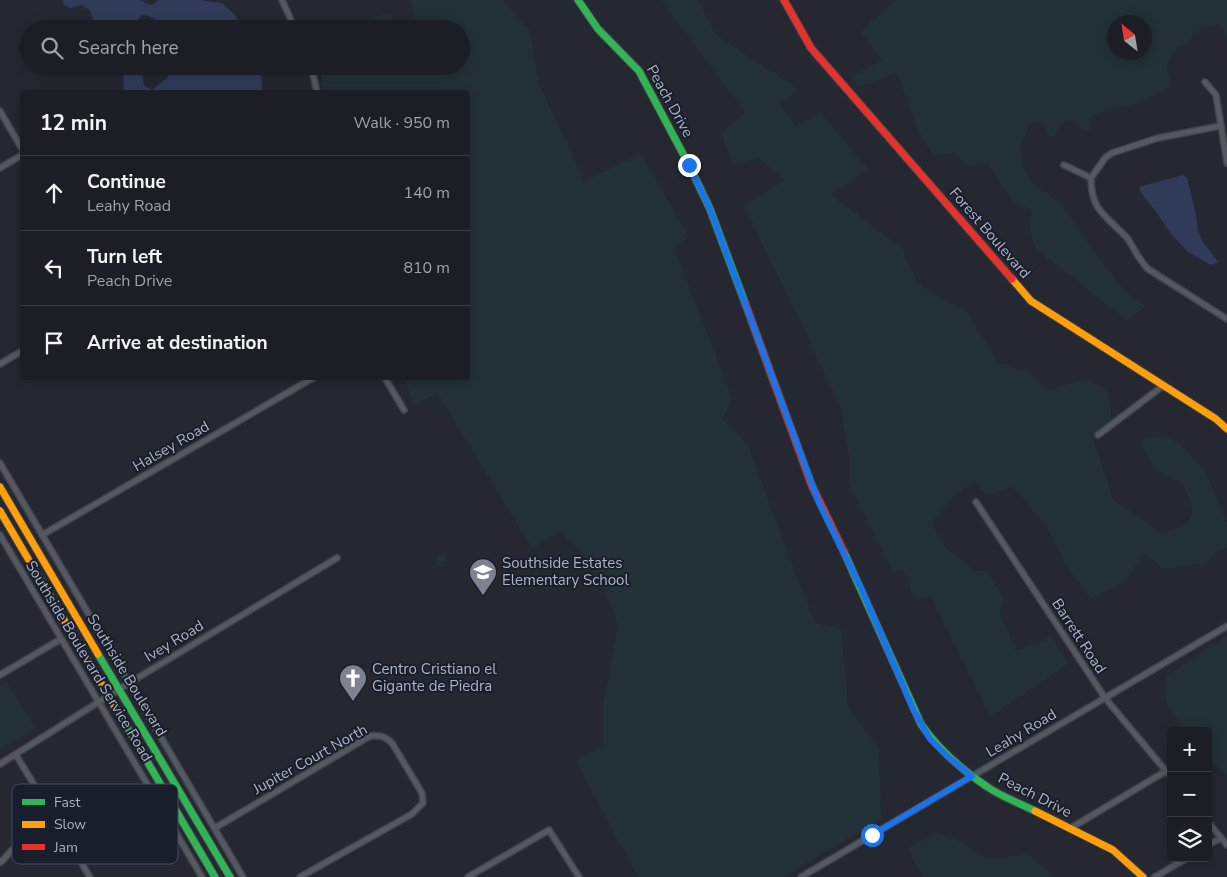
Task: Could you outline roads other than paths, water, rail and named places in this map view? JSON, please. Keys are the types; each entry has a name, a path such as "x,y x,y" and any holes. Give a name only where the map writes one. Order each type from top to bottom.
{"main road":[{"name":"Peach Drive","path":"578,0 585,14 595,26 639,71 710,209 819,503 861,588 918,718 930,739 947,756 987,787 1113,850 1143,877"},
{"name":"Forest Boulevard","path":"784,0 811,48 1031,302 1164,384 1216,419 1227,429"},
{"name":"Southside Boulevard","path":"0,487 175,784"},
{"name":"Southside Boulevard","path":"0,511 161,784"},
{"name":"Southside Boulevard","path":"178,789 230,877"},
{"name":"Southside Boulevard","path":"178,814 215,877"}],"street":[{"path":"282,0 290,20"},
{"path":"313,75 317,90"},
{"path":"1205,82 1216,95 1227,163"},
{"path":"0,111 20,146"},
{"path":"1220,126 1158,138 1112,153 1105,158 1091,178 1091,192 1095,205 1100,212 1127,238 1144,265 1227,320"},
{"path":"0,168 20,156"},
{"path":"1064,165 1091,178"},
{"path":"0,364 20,352"},
{"name":"Halsey Road","path":"42,535 310,380"},
{"path":"386,380 404,410"},
{"path":"1098,435 1164,384"},
{"name":"Southside Boulevard Service Road","path":"0,463 244,877"},
{"name":"Barrett Road","path":"976,502 1104,698 1166,771"},
{"name":"Southside Boulevard Service Road","path":"0,535 147,784"},
{"name":"Ivey Road","path":"0,764 119,689 337,558"},
{"name":"Leahy Road","path":"801,877 1227,626"},
{"path":"0,675 61,639"},
{"name":"Jupiter Court North","path":"215,828 370,736 379,735 386,737 408,768 422,793 423,803 412,814 300,877"},
{"path":"16,755 33,784"},
{"path":"1071,828 1166,771"},
{"path":"1212,827 1227,845"},
{"path":"468,877 549,830 579,877"},
{"name":"Southside Boulevard Service Road","path":"178,836 202,877"},
{"path":"1212,843 1221,838"},
{"path":"1,862 12,850"},
{"path":"1155,877 1180,862"},
{"path":"82,864 90,877"}],"water":[{"path":"62,0 139,0 151,5 159,0 199,0 222,3 238,20 156,20 142,15 137,20 93,20 90,10 82,5 70,8 64,5"},
{"path":"123,75 142,75 144,85 152,90 124,90"},
{"path":"169,75 261,75 262,90 152,90"},
{"path":"1183,175 1187,178 1198,231 1203,242 1218,262 1211,265 1188,252 1171,234 1141,193 1139,187"}],"place":[{"name":"Southside Estates Elementary School","path":"483,596"},
{"name":"Centro Cristiano el Gigante de Piedra","path":"353,702"}]}
